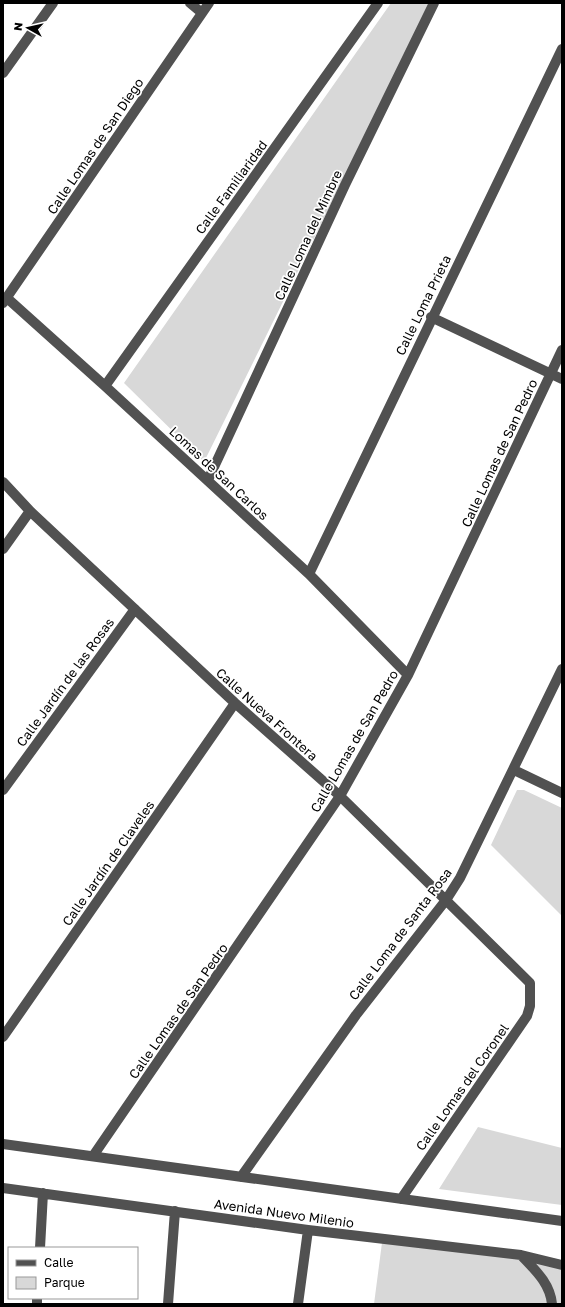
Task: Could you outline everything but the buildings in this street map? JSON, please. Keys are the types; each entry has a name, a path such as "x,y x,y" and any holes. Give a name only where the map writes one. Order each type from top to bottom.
{"street":[{"path":"3,73 53,3"},
{"path":"190,3 202,12"},
{"name":"Calle Lomas de San Diego","path":"5,301 209,3"},
{"name":"Calle Familiaridad","path":"105,386 378,3"},
{"name":"Calle Loma del Mimbre","path":"208,480 345,185 434,3"},
{"name":"Calle Loma Prieta","path":"309,574 431,318 562,49"},
{"name":"Lomas de San Carlos","path":"5,301 105,386 208,480 309,574 408,675"},
{"path":"431,318 562,379"},
{"name":"Calle Lomas de San Pedro","path":"93,1156 340,796 408,675 562,350"},
{"name":"Calle Nueva Frontera","path":"3,482 30,511 235,703 340,796 530,983"},
{"path":"3,549 30,511"},
{"name":"Calle Jardín de las Rosas","path":"3,790 135,609"},
{"name":"Calle Loma de Santa Rosa","path":"241,1177 356,1015 446,900 460,878 562,669"},
{"name":"Calle Jardín de Claveles","path":"3,1037 235,703"},
{"path":"514,770 562,793"},
{"name":"Calle Lomas del Coronel","path":"401,1199 527,1016 530,1006 530,983"},
{"path":"3,1144 562,1221"},
{"name":"Avenida Nuevo Milenio","path":"3,1188 308,1230 521,1255 562,1265"},
{"path":"40,1247 43,1193"},
{"path":"168,1304 175,1211"},
{"path":"298,1304 308,1230"},
{"path":"521,1255 539,1273 552,1304"}],"green space":[{"path":"391,3 430,3 204,462 124,383"},
{"path":"517,790 524,790 562,808 562,916 491,845"},
{"path":"478,1127 562,1148 562,1205 439,1189"},
{"path":"383,1235 521,1254 562,1269 562,1304 374,1304"}]}
